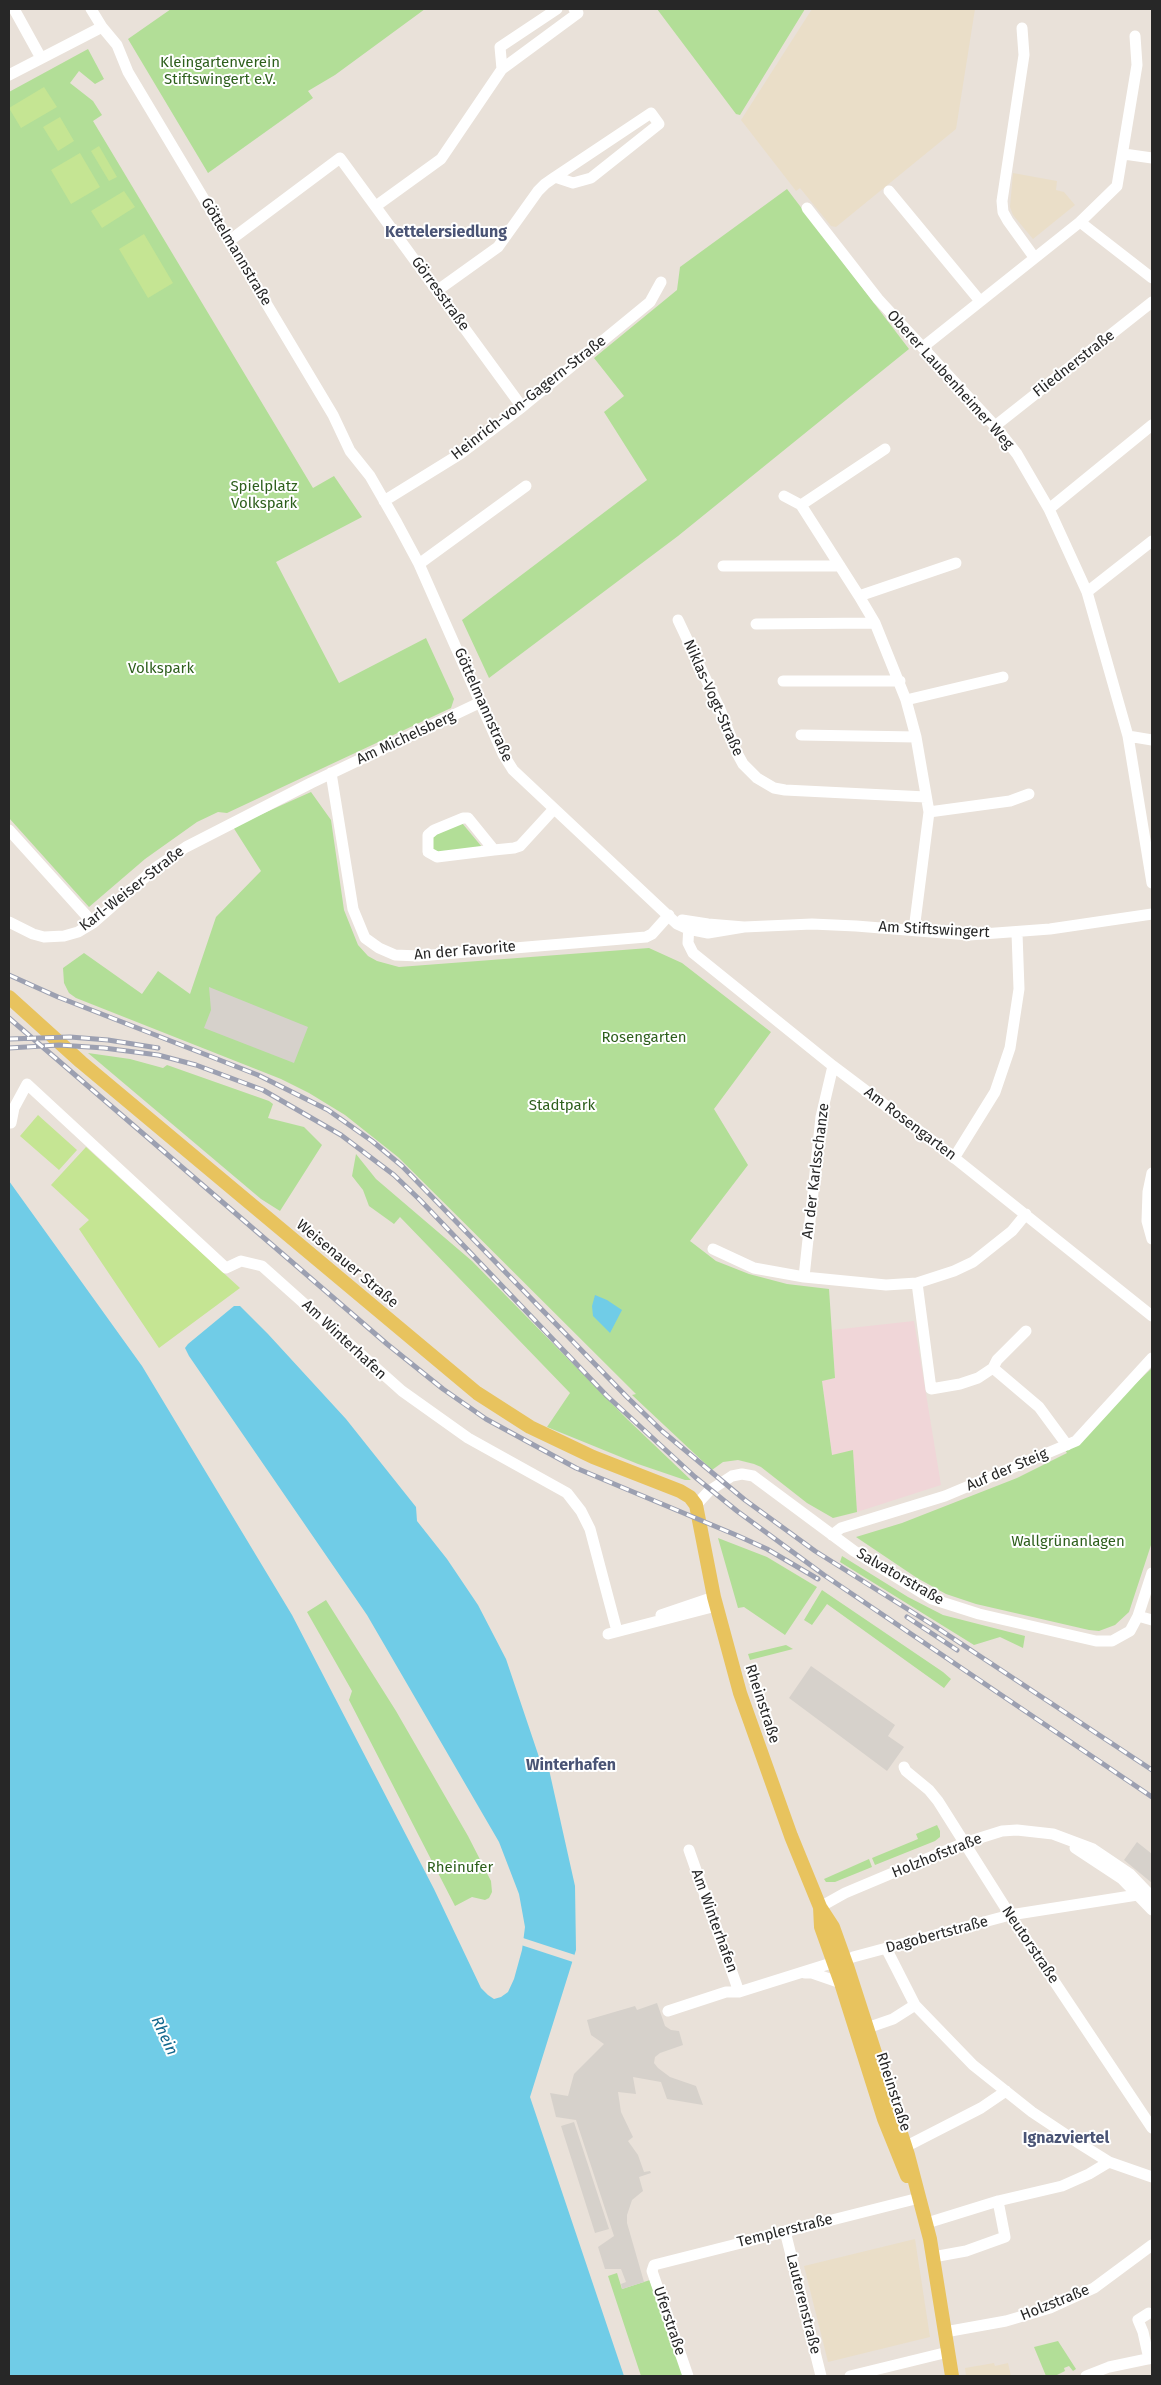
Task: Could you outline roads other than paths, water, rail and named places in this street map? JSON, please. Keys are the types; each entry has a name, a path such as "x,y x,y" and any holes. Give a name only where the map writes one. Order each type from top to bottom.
{"main road":[{"name":"Weisenauer Straße","path":"9,997 81,1062 477,1393 518,1420 563,1444 680,1491 690,1497 696,1505"},
{"name":"Rheinstraße","path":"696,1505 715,1602 755,1739 790,1836 820,1907 833,1927 905,2147 927,2223 952,2376"},
{"name":"Rheinstraße","path":"844,1960 841,1983 901,2164 919,2198"}],"street":[{"path":"14,9 41,58"},
{"name":"Göttelmannstraße","path":"91,9 102,27 110,49 128,72 342,432 350,451 370,476 419,564 508,762 516,774 553,810 677,924 689,926"},
{"path":"502,69 500,48 557,9"},
{"path":"376,206 441,159 502,69 578,13 574,9"},
{"path":"9,75 102,27"},
{"path":"1022,28 1024,55 1002,201 1003,212 1008,221 1034,257"},
{"path":"923,347 1080,222 1118,186 1137,65 1135,36"},
{"path":"438,290 498,247 538,191 555,177 651,113 659,124 591,178 573,183 555,177"},
{"path":"1124,154 1152,158"},
{"name":"Görresstraße","path":"229,241 340,158 522,407"},
{"path":"889,191 980,301"},
{"name":"Oberer Laubenheimer Weg","path":"807,208 878,299 995,426 1017,454 1049,509 1087,592 1128,736 1152,883"},
{"path":"1080,222 1152,278"},
{"name":"Heinrich-von-Gagern-Straße","path":"384,501 460,454 522,407 650,302 661,282"},
{"name":"Fliednerstraße","path":"995,426 1152,302"},
{"path":"1049,509 1152,426"},
{"path":"801,505 885,449"},
{"path":"419,564 526,486"},
{"path":"784,496 801,505 859,596 875,623 900,681 906,700 916,737 929,812 914,930"},
{"path":"1087,592 1152,541"},
{"path":"859,596 956,564"},
{"path":"723,566 840,566"},
{"name":"Niklas-Vogt-Straße","path":"678,620 720,709 737,754 743,764 757,778 774,788 785,790 926,797"},
{"path":"756,624 875,623"},
{"path":"906,700 1003,677"},
{"path":"783,681 900,681"},
{"name":"Am Michelsberg","path":"331,773 480,702"},
{"path":"802,735 916,737"},
{"path":"1128,736 1152,740"},
{"name":"An der Favorite","path":"331,773 353,909 365,938 379,948 395,955 419,956 646,937 652,934 669,915"},
{"name":"Karl-Weiser-Straße","path":"9,922 34,934 53,937 70,935 93,923 158,866 186,847 331,773"},
{"path":"929,812 1010,802 1029,794"},
{"path":"494,850 468,818 463,818 434,830 428,835 428,852 437,857 517,848 553,810"},
{"path":"9,830 93,923"},
{"name":"Am Stiftswingert","path":"689,926 708,932 744,927 821,925 969,935 1017,933 1152,914"},
{"name":"Am Rosengarten","path":"689,926 688,944 694,953 833,1066 1026,1214 1152,1316"},
{"path":"954,1158 995,1092 1010,1048 1019,989 1017,933"},
{"name":"An der Karlsschanze","path":"804,1277 821,1117 833,1066"},
{"name":"Am Winterhafen","path":"11,1123 14,1108 27,1084 226,1268 240,1261 262,1266 402,1392 468,1438 567,1493 581,1511 590,1529 613,1633 715,1602"},
{"path":"1152,1173 1147,1201 1147,1221 1152,1239"},
{"path":"713,1249 754,1268 804,1277 886,1284 917,1283 954,1271 973,1262 1012,1231 1026,1214"},
{"path":"917,1283 931,1389 960,1384 978,1378 993,1368 997,1360 1026,1331"},
{"name":"Auf der Steig","path":"832,1535 841,1528 945,1496 1076,1441 1090,1428 1152,1358"},
{"path":"993,1368 1039,1407 1068,1445"},
{"name":"Salvatorstraße","path":"696,1505 725,1480 736,1474 748,1474 760,1479 832,1535 932,1599 979,1614 1104,1642 1116,1640 1125,1635 1138,1616 1152,1573"},
{"path":"1138,1616 1152,1620"},
{"name":"Neutorstraße","path":"904,1767 906,1771 930,1790 1010,1915 1152,2128"},
{"name":"Holzhofstraße","path":"820,1907 845,1893 964,1843 1012,1830 1040,1831 1060,1836 1147,1895 1152,1910"},
{"name":"Am Winterhafen","path":"689,1850 739,1992"},
{"name":"Dagobertstraße","path":"668,2011 726,1992 739,1992 798,1973 1010,1915 1147,1895"},
{"path":"886,1948 915,2005 972,2065 1032,2112 1109,2162 1152,2177"},
{"name":"Dagobertstraße","path":"798,1973 812,1973 841,1983"},
{"path":"867,2028 892,2019 915,2005"},
{"path":"905,2147 980,2108 1006,2091"},
{"path":"927,2223 998,2201 1062,2186 1089,2174 1109,2162"},
{"name":"Templerstraße","path":"652,2266 656,2263 919,2198"},
{"path":"933,2257 966,2251 1005,2237 998,2201"},
{"name":"Lauterenstraße","path":"785,2232 822,2376"},
{"name":"Holzstraße","path":"945,2332 1006,2321 1050,2308 1094,2288 1152,2245"},
{"name":"Uferstraße","path":"652,2266 688,2376"},
{"path":"1086,2376 1109,2367 1150,2359 1138,2320 1149,2313"},
{"path":"850,2376 948,2352"}],"water":[{"name":"Rhein","path":"9,1181 142,1366 292,1615 434,1889 481,1988 494,1999 508,1992 514,1979 522,1950 525,1927 519,1894 499,1842 367,1615 189,1356 185,1348 188,1344 234,1306 240,1306 346,1419 416,1507 417,1521 447,1559 478,1605 506,1659 541,1763 548,1765 575,1886 576,1950 530,2097 624,2376 9,2376"},
{"path":"595,1295 622,1310 610,1333 593,1316 592,1306"}],"railway":[{"path":"9,975 58,997 258,1075 328,1110 372,1141 402,1166 627,1397 662,1431 745,1500 815,1551 936,1627 1152,1770"},
{"path":"9,1018 387,1344 443,1389 486,1419 576,1468 767,1549 818,1579"},
{"path":"9,1039 70,1037 108,1040 158,1048"},
{"path":"9,1048 59,1045 104,1048 158,1055 196,1065 263,1090 341,1135 394,1175 420,1200 607,1396 695,1477 737,1511 824,1575 1152,1797"},
{"path":"907,1617 957,1650"}],"district":[{"name":"Kettelersiedlung","path":"446,233"},
{"name":"Winterhafen","path":"571,1766"},
{"name":"Ignazviertel","path":"1066,2139"}],"park label":[{"name":"Kleingartenverein Stiftswingert e.V.","path":"220,72"},
{"name":"Spielplatz Volkspark","path":"264,496"},
{"name":"Volkspark","path":"161,669"},
{"name":"Rosengarten","path":"644,1038"},
{"name":"Stadtpark","path":"562,1106"},
{"name":"Wallgrünanlagen","path":"1068,1542"},
{"name":"Rheinufer","path":"460,1868"}]}
